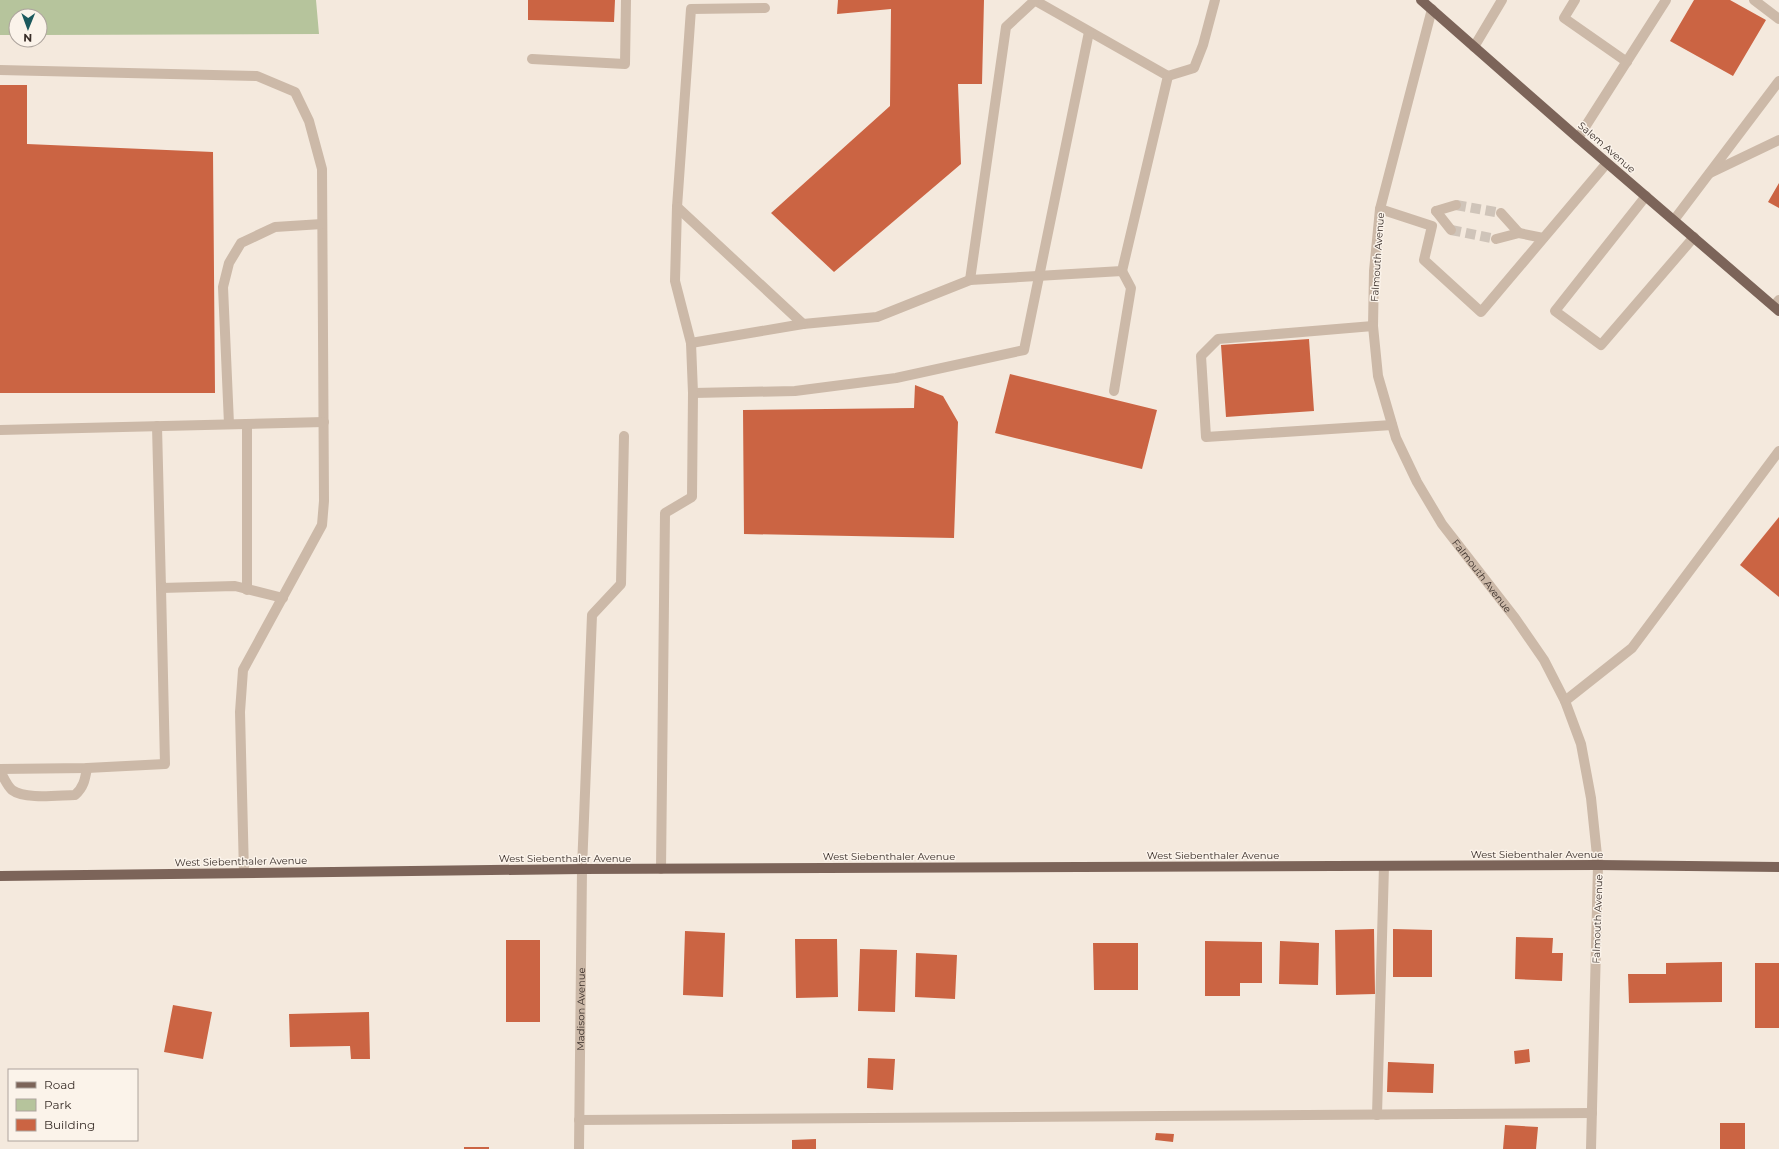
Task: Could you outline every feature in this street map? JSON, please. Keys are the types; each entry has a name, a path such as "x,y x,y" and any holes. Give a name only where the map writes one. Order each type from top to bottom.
{"main road":[{"name":"Salem Avenue","path":"1421,0 1607,163 1777,306"},
{"name":"West Siebenthaler Avenue","path":"0,876 582,869 1598,865 1779,867"}],"street":[{"path":"532,59 625,64 626,0"},
{"path":"970,280 1006,27 1034,0 1168,76 1194,68 1203,45 1215,0"},
{"path":"1474,47 1502,0"},
{"path":"1575,0 1564,18 1627,62"},
{"path":"1578,138 1666,0"},
{"path":"1754,0 1779,19"},
{"path":"661,869 665,513 692,497 693,394 691,343 675,281 677,207 691,9 766,8"},
{"name":"Falmouth Avenue","path":"1432,9 1380,209 1374,271 1373,326 1378,376 1396,438 1417,482 1442,524 1515,618 1544,660 1565,701 1581,744 1591,798 1598,865 1591,1149"},
{"path":"693,394 795,391 896,378 1024,350 1089,32"},
{"path":"0,70 257,76 295,92 309,121 322,169 324,422 324,501 322,525 243,670 240,712 244,873"},
{"path":"1114,391 1131,288 1122,271 1168,76"},
{"path":"1674,220 1779,82"},
{"path":"1708,174 1779,140"},
{"path":"1436,211 1424,260 1481,312 1607,163"},
{"path":"1646,196 1555,311 1601,345 1694,237"},
{"path":"1436,211 1456,205"},
{"path":"677,207 803,324"},
{"path":"1380,209 1432,226"},
{"path":"1436,211 1451,230"},
{"path":"1501,213 1519,233"},
{"path":"229,424 223,287 229,262 241,243 275,227 322,224"},
{"path":"1496,239 1519,233 1543,238"},
{"path":"691,343 803,324 877,317 970,280 1122,271"},
{"path":"1373,326 1218,339 1201,356 1206,437 1392,425"},
{"path":"0,430 324,422"},
{"path":"247,424 247,590"},
{"path":"87,768 82,789 76,795 40,796 12,790 0,770 165,764 157,426"},
{"name":"Madison Avenue","path":"579,1149 582,869 592,615 621,584 624,436"},
{"path":"1565,701 1632,648 1779,451"},
{"path":"162,588 235,586 283,598"},
{"path":"1377,1115 1384,866"},
{"path":"580,1120 1592,1113"}],"green space":[{"path":"0,0 316,0 319,34 48,35 48,8 8,8 8,35 0,35"}],"building":[{"path":"528,0 615,0 614,22 528,20"},
{"path":"838,0 984,0 982,84 958,84 961,164 834,272 771,213 890,106 891,9 837,14"},
{"path":"1694,0 1730,0 1766,20 1733,76 1670,41"},
{"path":"0,85 27,85 27,144 213,152 215,393 0,393"},
{"path":"1779,183 1779,208 1768,202"},
{"path":"1309,339 1314,411 1226,417 1221,345"},
{"path":"1010,374 1157,410 1142,469 995,433"},
{"path":"915,385 943,396 958,422 954,538 744,534 743,410 914,408"},
{"path":"1779,517 1779,597 1740,565"},
{"path":"1374,929 1375,994 1336,995 1335,930"},
{"path":"1393,929 1432,930 1432,977 1393,977"},
{"path":"685,931 725,933 723,997 683,995"},
{"path":"1516,937 1553,938 1552,953 1563,953 1562,981 1515,979"},
{"path":"795,939 837,939 838,997 796,998"},
{"path":"506,940 540,940 540,1022 506,1022"},
{"path":"1205,941 1262,942 1262,983 1240,983 1240,996 1205,996"},
{"path":"1280,941 1319,943 1318,985 1279,984"},
{"path":"1093,943 1138,943 1138,990 1094,990"},
{"path":"860,949 897,950 895,1012 858,1011"},
{"path":"916,953 957,955 955,999 915,997"},
{"path":"1722,962 1722,1002 1629,1003 1628,974 1666,974 1666,963"},
{"path":"1755,963 1779,963 1779,1028 1755,1028"},
{"path":"173,1005 212,1012 203,1059 164,1052"},
{"path":"369,1012 370,1059 351,1059 350,1046 290,1047 289,1014"},
{"path":"1529,1049 1530,1062 1515,1064 1514,1051"},
{"path":"868,1058 895,1059 893,1090 867,1088"},
{"path":"1388,1062 1434,1064 1433,1093 1387,1092"},
{"path":"1720,1123 1745,1123 1745,1149 1720,1149"},
{"path":"1505,1125 1538,1127 1536,1149 1503,1149"},
{"path":"1156,1133 1174,1134 1173,1142 1155,1140"},
{"path":"816,1139 816,1149 792,1149 792,1140"},
{"path":"464,1147 489,1147 489,1149 464,1149"}],"tunnel":[{"path":"1456,205 1501,213"},
{"path":"1451,230 1496,239"}]}
